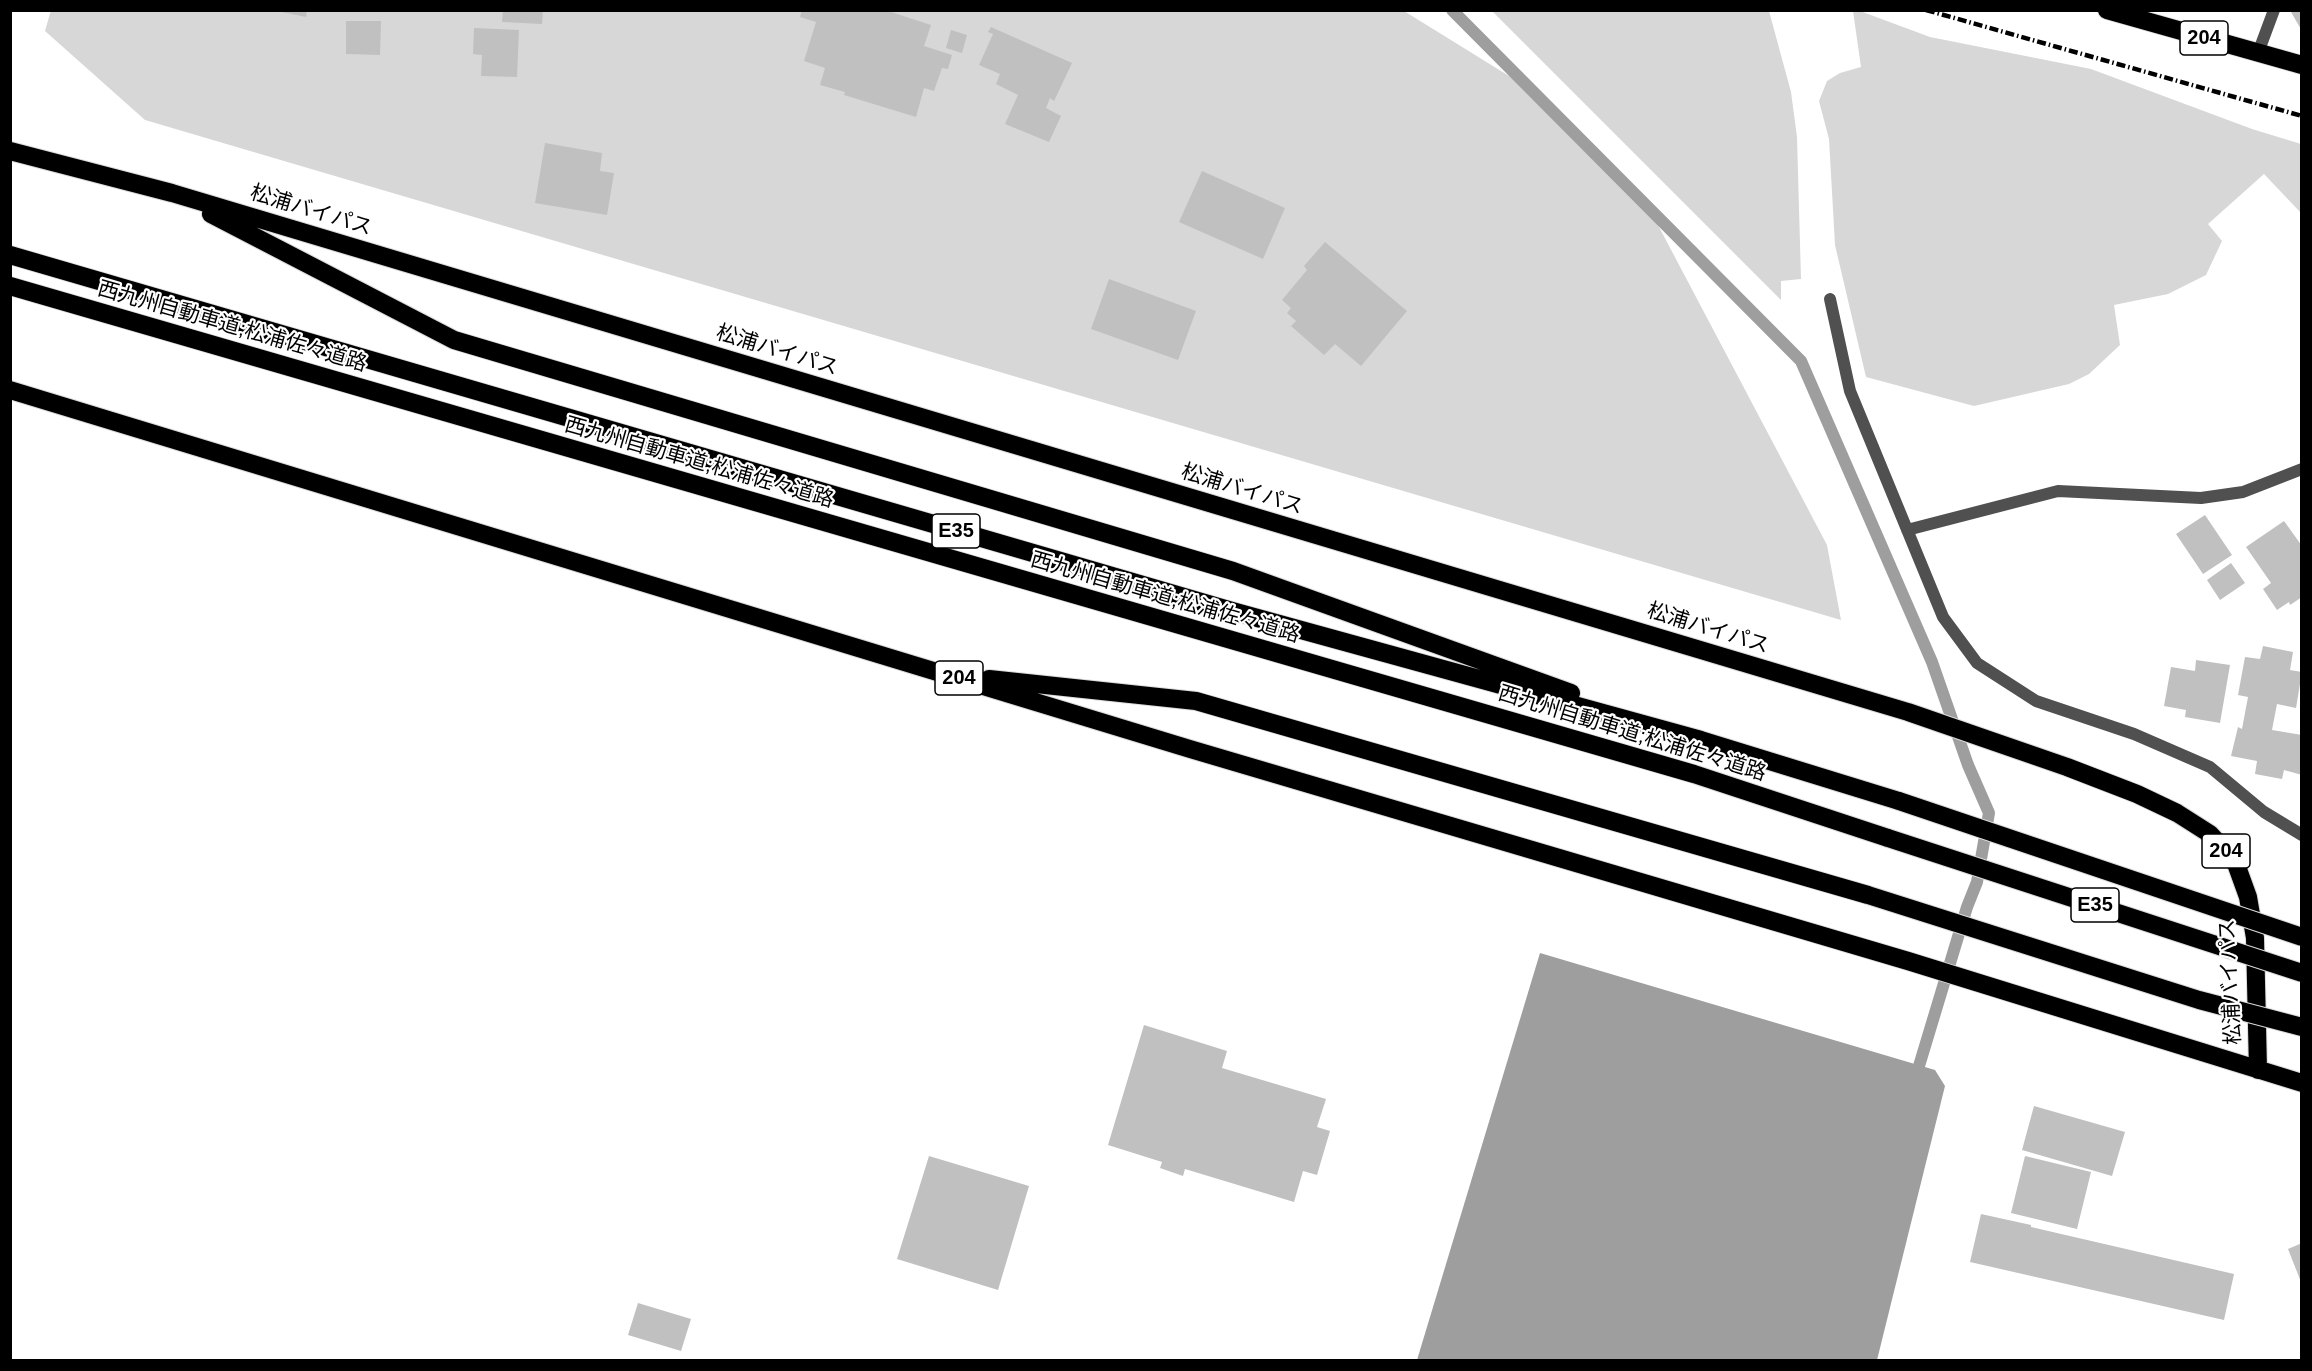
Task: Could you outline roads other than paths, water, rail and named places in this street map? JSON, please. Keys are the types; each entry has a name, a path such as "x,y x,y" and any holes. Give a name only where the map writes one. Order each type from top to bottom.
{"highway":[{"name":"204","path":"2107,10 2301,65"},
{"name":"松浦バイパス","path":"10,151 172,193 1908,712 2137,794 2177,813 2210,834 2235,861 2248,897 2255,938 2258,1070"},
{"path":"172,193 454,340 1233,571 1701,740"},
{"name":"西九州自動車道;松浦佐々道路","path":"12,256 1232,611 1701,740 1899,801 2301,937"},
{"name":"西九州自動車道;松浦佐々道路","path":"10,286 1694,774 2301,973"},
{"name":"松浦バイパス","path":"10,390 1190,749 1908,961 2301,1083"},
{"path":"946,674 1196,701 1868,895 2199,1000 2301,1027"}],"street":[{"path":"2258,53 2274,10"},
{"path":"1830,299 1850,391 1943,617 1977,663 2036,702 2134,734 2210,767 2264,812 2301,835"},
{"path":"1907,530 2058,491 2202,498 2243,492 2301,469"}],"waterway":[{"path":"1452,10 1801,361 1932,662 1968,765 1989,813 1977,882 1967,907 1919,1066"}],"railway":[{"path":"1926,10 2302,116"}]}
